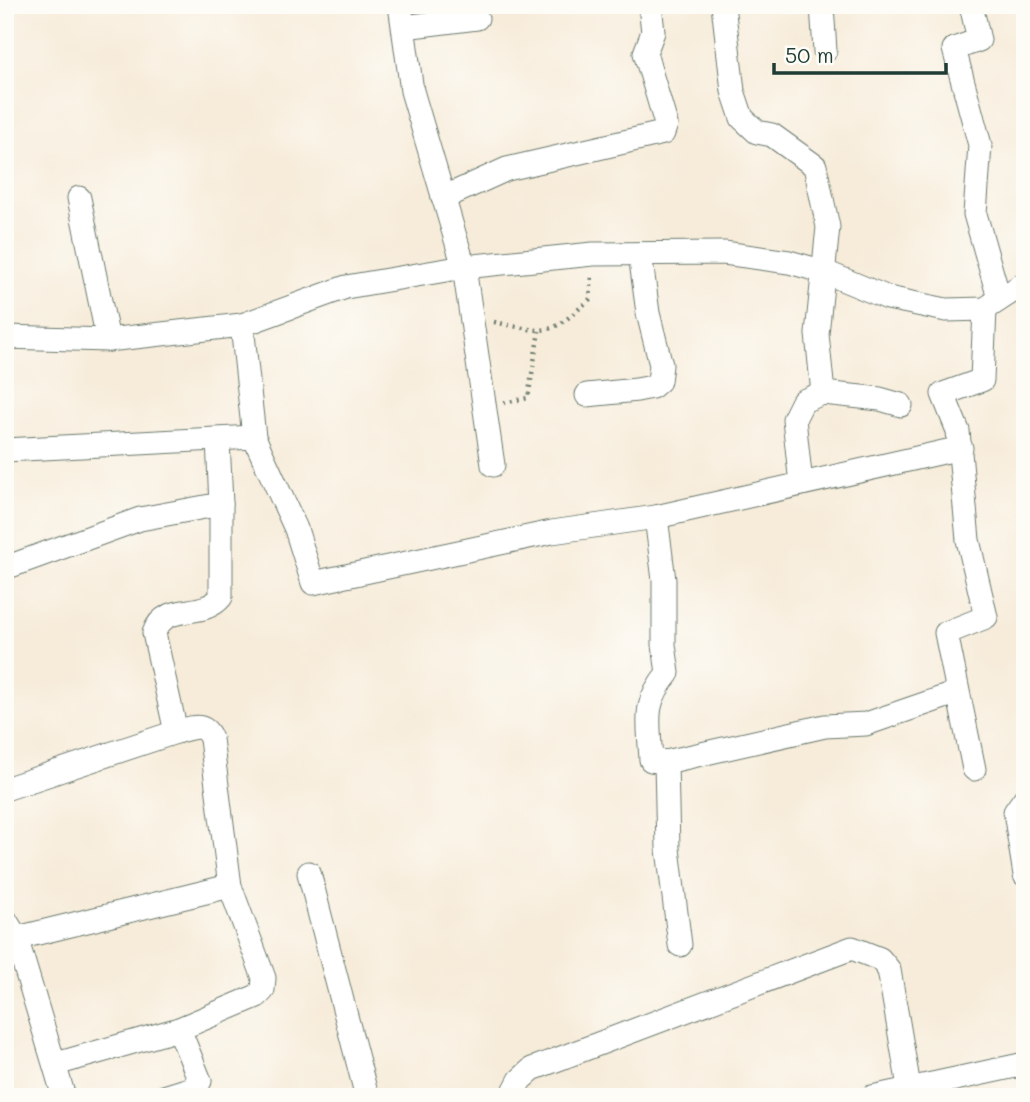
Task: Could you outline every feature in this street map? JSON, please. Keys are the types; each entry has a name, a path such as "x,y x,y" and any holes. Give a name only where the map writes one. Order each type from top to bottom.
{"street":[{"path":"443,198 520,166 663,133 666,124 645,53 653,32 650,5"},
{"path":"723,5 733,91 742,118 757,132 772,135 816,166 828,227 817,334 823,393"},
{"path":"822,5 825,51"},
{"path":"971,5 979,40 954,49 979,145 975,214 992,304 982,380 943,394 958,431 968,540 986,617 946,633 956,693 974,769"},
{"path":"477,18 402,16 412,91 464,267 469,317 493,464"},
{"path":"79,198 108,340"},
{"path":"5,337 108,340 242,325 346,287 464,267 593,254 724,253 789,262 825,272 888,298 946,310 992,304 1025,283"},
{"path":"587,395 637,390 652,387 659,381 661,365 648,313 640,254"},
{"path":"242,325 254,437 296,528 313,583 552,532 656,517 961,448"},
{"path":"801,484 794,419 803,401 823,393 880,399 901,405"},
{"path":"5,450 254,437"},
{"path":"176,732 154,633 158,621 165,615 208,608 221,597 218,440"},
{"path":"5,568 140,519 221,504"},
{"path":"656,517 664,580 664,645 668,673 652,692 649,710 651,760 666,762 825,726 866,724 956,693"},
{"path":"5,789 199,726 211,739 230,886 264,978 263,990 257,996 179,1029 56,1064"},
{"path":"666,762 668,849 680,945"},
{"path":"1025,798 1015,812 1025,876"},
{"path":"309,873 367,1097"},
{"path":"64,1097 56,1064 9,932 230,886"},
{"path":"511,1097 520,1080 531,1069 852,947 880,959 889,970 909,1087"},
{"path":"164,1097 196,1087 200,1081 179,1029"},
{"path":"872,1097 909,1087 939,1089 1025,1064"}],"path":[{"path":"469,317 539,331 558,328 590,299 593,254"},
{"path":"483,407 528,398 539,331"}]}
